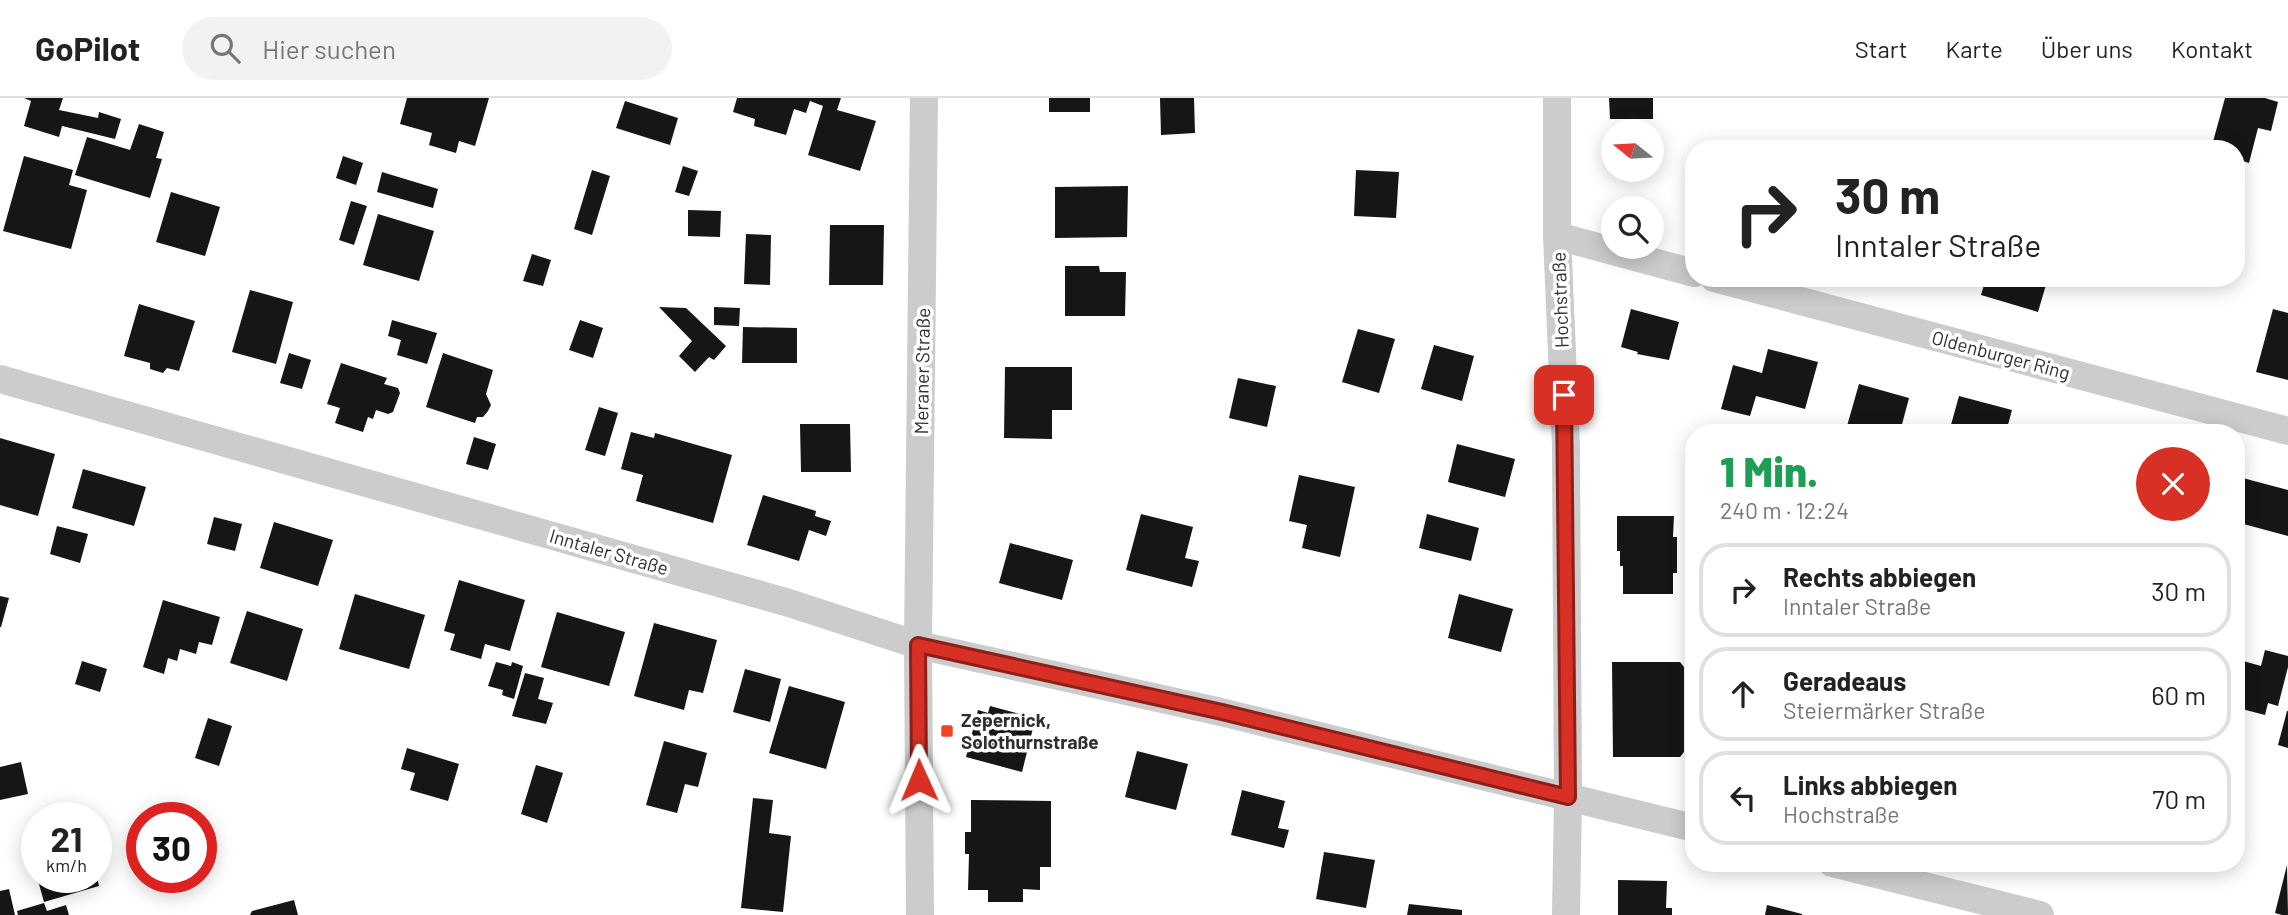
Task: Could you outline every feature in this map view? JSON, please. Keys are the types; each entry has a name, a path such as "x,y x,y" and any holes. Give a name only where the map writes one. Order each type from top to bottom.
{"street":[{"name":"Meraner Straße","path":"920,915 918,645 924,98"},
{"name":"Hochstraße","path":"1557,98 1557,236 1566,447 1566,915"},
{"path":"1557,236 1685,271"},
{"name":"Oldenburger Ring","path":"1748,287 2288,431"},
{"name":"Inntaler Straße","path":"0,379 789,603 918,645 1222,712 1685,826"},
{"path":"1868,872 2040,915"}],"building":[{"path":"24,98 63,98 59,110 98,118 99,112 121,119 115,139 62,126 59,137 24,126 31,101"},
{"path":"407,98 489,98 475,146 459,141 456,153 429,145 432,133 400,124"},
{"path":"737,98 841,98 837,110 876,121 860,171 808,155 823,106 810,101 806,113 794,109 786,135 754,126 755,119 733,112"},
{"path":"1049,98 1090,98 1090,112 1049,112"},
{"path":"1160,98 1194,98 1195,133 1161,135"},
{"path":"1609,98 1653,98 1653,119 1610,119"},
{"path":"2225,98 2265,98 2278,102 2271,131 2258,128 2249,163 2245,162 2245,140 2213,140"},
{"path":"625,101 678,118 670,145 616,128"},
{"path":"139,124 164,132 156,158 162,159 150,198 75,175 87,137 130,150"},
{"path":"24,156 73,170 69,185 87,190 71,249 3,231"},
{"path":"343,156 363,163 356,185 336,178"},
{"path":"683,166 698,171 689,196 675,192"},
{"path":"592,170 610,176 592,235 574,229"},
{"path":"1356,170 1399,172 1396,218 1354,216"},
{"path":"382,172 438,189 433,208 377,192"},
{"path":"1128,186 1127,237 1055,238 1055,187"},
{"path":"171,192 220,207 205,256 156,242"},
{"path":"351,201 367,206 354,245 339,240"},
{"path":"688,210 721,211 720,237 688,236"},
{"path":"378,214 434,231 419,281 363,265"},
{"path":"830,225 884,225 883,285 829,285"},
{"path":"746,234 771,235 770,285 744,284"},
{"path":"532,254 551,260 543,286 523,281"},
{"path":"1065,266 1099,266 1100,272 1126,272 1125,316 1065,316"},
{"path":"1983,287 2045,287 2038,312 1981,295"},
{"path":"250,290 293,302 276,364 232,352"},
{"path":"139,304 195,321 179,371 167,368 163,373 150,369 150,363 124,356"},
{"path":"659,307 686,308 726,346 714,360 709,357 695,372 679,356 692,341"},
{"path":"714,307 740,308 739,326 714,325"},
{"path":"1631,309 1679,322 1669,360 1637,354 1638,352 1621,347"},
{"path":"2273,309 2288,313 2288,380 2256,372"},
{"path":"392,320 437,333 427,364 397,355 401,340 388,336"},
{"path":"580,320 603,328 593,358 569,350"},
{"path":"743,327 797,328 797,363 742,363"},
{"path":"1358,329 1395,339 1379,393 1342,382"},
{"path":"1434,345 1474,356 1462,401 1421,389"},
{"path":"1768,349 1818,362 1805,409 1756,396 1750,416 1721,409 1733,365 1762,373"},
{"path":"289,353 311,360 302,389 280,383"},
{"path":"443,353 493,370 486,394 491,405 483,417 477,417 475,423 426,407"},
{"path":"341,363 387,378 384,384 398,388 400,393 393,412 388,414 376,410 373,419 368,417 363,432 335,423 340,408 327,404"},
{"path":"1005,367 1072,367 1072,410 1052,410 1052,439 1004,438"},
{"path":"1238,378 1276,386 1267,427 1229,418"},
{"path":"1859,384 1909,398 1902,424 1848,424"},
{"path":"1959,396 2012,410 2008,424 1951,424"},
{"path":"599,407 618,413 605,456 585,450"},
{"path":"800,424 850,424 851,472 801,472"},
{"path":"631,432 654,438 655,433 732,455 713,523 636,501 643,475 621,469"},
{"path":"474,437 496,444 488,470 466,464"},
{"path":"0,438 55,454 38,516 0,505"},
{"path":"1457,444 1515,459 1505,497 1448,482"},
{"path":"83,469 146,487 134,526 72,508"},
{"path":"1299,475 1355,487 1340,557 1302,548 1307,525 1289,521"},
{"path":"2245,479 2288,490 2288,536 2245,524"},
{"path":"763,495 816,511 815,516 831,521 826,536 809,530 799,561 747,545"},
{"path":"1141,514 1193,527 1185,558 1199,561 1192,587 1126,570"},
{"path":"1427,514 1479,528 1471,561 1419,548"},
{"path":"1617,516 1674,516 1673,537 1677,537 1677,573 1673,573 1673,594 1623,594 1623,566 1620,566 1620,551 1617,551"},
{"path":"214,517 242,524 235,551 207,544"},
{"path":"274,522 333,540 318,586 260,568"},
{"path":"57,526 88,534 80,563 50,554"},
{"path":"1010,543 1073,560 1062,600 999,583"},
{"path":"459,580 525,600 510,651 485,644 481,659 450,650 455,634 444,631"},
{"path":"355,594 425,615 409,669 339,649"},
{"path":"1459,594 1513,609 1501,652 1448,638"},
{"path":"0,596 9,598 1,627 0,627"},
{"path":"163,600 220,617 212,645 199,642 196,654 180,649 177,661 168,658 164,674 143,667"},
{"path":"247,611 303,629 287,681 230,663"},
{"path":"557,612 625,632 609,686 541,667"},
{"path":"654,623 717,640 703,693 689,690 684,710 634,696"},
{"path":"2265,650 2288,656 2288,667 2278,706 2268,703 2265,715 2245,710 2245,662 2261,666"},
{"path":"82,661 107,669 100,692 75,684"},
{"path":"496,662 511,666 512,662 523,666 514,699 502,695 503,690 488,686"},
{"path":"1612,662 1680,662 1684,667 1684,752 1680,757 1613,757"},
{"path":"745,669 781,679 770,722 733,712"},
{"path":"525,673 544,678 538,699 553,703 546,724 512,716"},
{"path":"789,686 845,702 826,769 769,753"},
{"path":"990,706 1020,714 1018,720 1034,724 1022,772 966,757 978,710 988,713"},
{"path":"2288,711 2288,748 2278,745"},
{"path":"208,718 232,726 219,766 195,758"},
{"path":"664,741 707,753 698,787 685,784 677,813 646,805"},
{"path":"407,748 459,764 448,801 410,790 415,773 401,769"},
{"path":"1137,751 1188,764 1176,810 1125,797"},
{"path":"21,762 28,794 0,800 0,767"},
{"path":"536,765 563,773 547,823 521,814"},
{"path":"1242,790 1285,801 1278,828 1289,830 1284,848 1231,835"},
{"path":"753,798 773,800 769,833 791,836 783,912 741,908"},
{"path":"971,800 1051,801 1051,867 1040,867 1040,890 1023,889 1023,902 988,902 988,890 968,890 969,854 965,854 965,832 971,832"},
{"path":"1324,852 1375,860 1366,908 1316,899"},
{"path":"2287,865 2288,915 2282,915 2275,913"},
{"path":"1618,880 1667,881 1666,908 1672,908 1672,915 1618,915"},
{"path":"9,889 15,915 0,915 0,891"},
{"path":"41,893 75,893 44,902"},
{"path":"294,900 298,915 250,915 252,911"},
{"path":"44,903 47,911 66,905 69,915 18,915 17,911"},
{"path":"1409,904 1462,910 1462,915 1407,915"},
{"path":"1767,905 1802,914 1802,915 1765,915"}],"place":[{"name":"Zepernick, Solothurnstraße","path":"947,731"}],"route":[{"path":"919,780 918,645 1222,712 1568,797 1564,395"}]}
